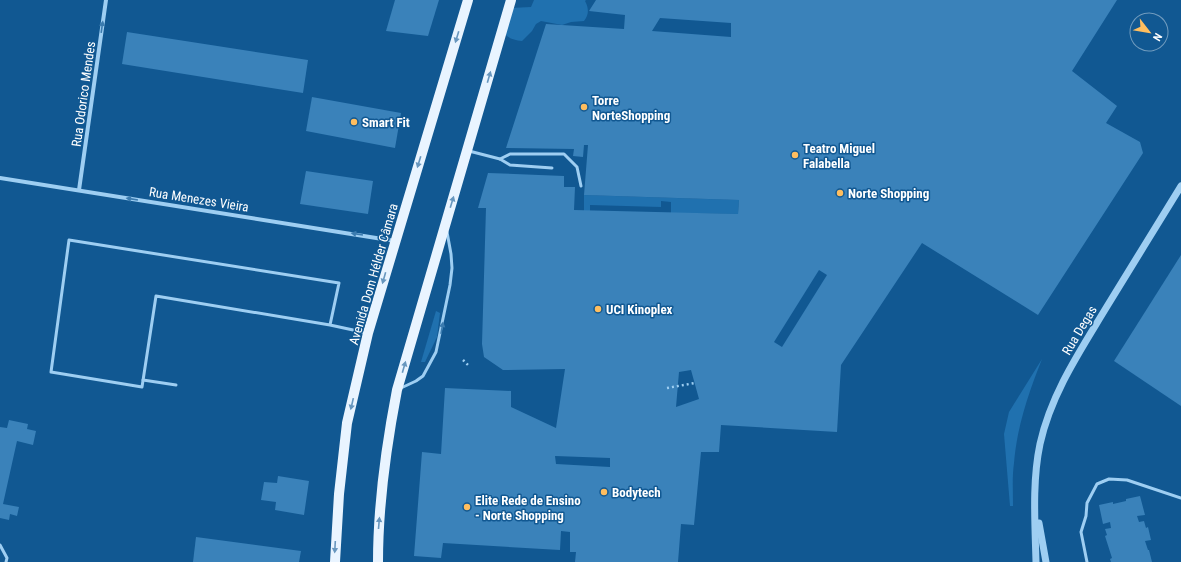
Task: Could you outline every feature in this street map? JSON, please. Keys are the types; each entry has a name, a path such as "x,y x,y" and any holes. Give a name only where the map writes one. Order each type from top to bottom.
{"main road":[{"name":"Avenida Dom Hélder Câmara","path":"334,562 339,494 347,423 368,333 468,0"},
{"path":"378,562 378,532 384,470 397,390 511,0"}],"street":[{"name":"Rua Odorico Mendes","path":"79,190 106,0"},
{"name":"Rua Menezes Vieira","path":"0,178 395,241"},
{"name":"Rua Degas","path":"1036,562 1035,501 1040,444 1049,414 1060,388 1077,356 1181,186"},
{"name":"Rua Degas","path":"1035,501 1046,562"}],"lane":[{"path":"467,151 500,159 510,165 552,168"},
{"path":"500,159 510,154 564,154 577,167 581,186"},
{"path":"397,390 423,376 436,352 452,268 451,254 445,225"},
{"path":"330,325 339,283 69,240 51,372 142,387 156,296 330,325 368,333"},
{"path":"143,380 176,385"},
{"path":"1087,562 1081,532 1086,516 1087,503 1098,484 1109,479 1127,480 1181,498"},
{"path":"0,545 7,558 6,562"}],"path":[{"path":"463,360 470,367"},
{"path":"666,388 695,383"}],"shaded area":[{"path":"534,0 586,0 588,14 584,21 571,22 562,25 541,21 536,24 532,31 522,41 512,39 504,34 500,28 511,8 531,7"},
{"path":"584,195 739,200 738,214 671,213 671,202 661,201 661,207 590,205 590,211 584,211"},
{"path":"436,311 440,313 437,337 425,362 421,362"},
{"path":"1042,359 1028,397 1018,436 1013,474 1013,506 1010,506 1004,434 1009,412"}],"building":[{"path":"395,0 439,0 428,36 386,31"},
{"path":"596,0 1117,0 1072,71 1117,106 1106,123 1140,142 1143,153 1038,315 922,243 841,365 837,432 721,425 719,452 701,452 694,525 681,524 678,562 575,562 576,552 570,552 570,532 561,531 560,550 443,543 441,558 414,556 422,452 441,454 445,388 511,391 511,407 556,428 565,369 503,370 484,357 482,344 486,208 478,208 488,173 564,176 564,187 575,187 574,210 738,214 739,200 584,195 588,145 584,145 583,157 573,156 574,149 506,148 546,24 624,29 625,15 589,11","holes":["660,18 731,23 731,37 652,31","819,270 827,275 782,347 774,342","691,370 699,399 676,407 679,372","555,456 610,458 610,467 556,464"]},
{"path":"127,32 308,60 303,93 122,64"},
{"name":"Smart Fit","path":"312,97 401,113 395,148 306,131"},
{"path":"306,171 373,181 368,214 300,204"},
{"path":"1181,255 1181,406 1114,361"},
{"path":"9,420 28,424 27,429 36,431 33,445 17,441 3,504 19,507 17,516 10,514 9,520 0,518 0,427 7,428"},
{"path":"278,476 309,481 304,515 275,510 276,502 261,500 264,482 277,483"},
{"path":"1140,496 1145,515 1137,516 1139,522 1144,521 1146,528 1148,527 1151,540 1145,541 1152,562 1111,562 1110,559 1112,558 1105,536 1107,535 1105,529 1111,528 1110,522 1103,524 1099,505 1113,502 1113,504"},
{"path":"196,537 301,551 299,562 193,562"}],"place":[{"name":"Torre NorteShopping","path":"584,107"},
{"name":"Smart Fit","path":"354,122"},
{"name":"Teatro Miguel Falabella","path":"795,155"},
{"name":"Norte Shopping","path":"840,193"},
{"name":"UCI Kinoplex","path":"598,309"},
{"name":"Bodytech","path":"604,492"},
{"name":"Elite Rede de Ensino - Norte Shopping","path":"467,507"}]}
